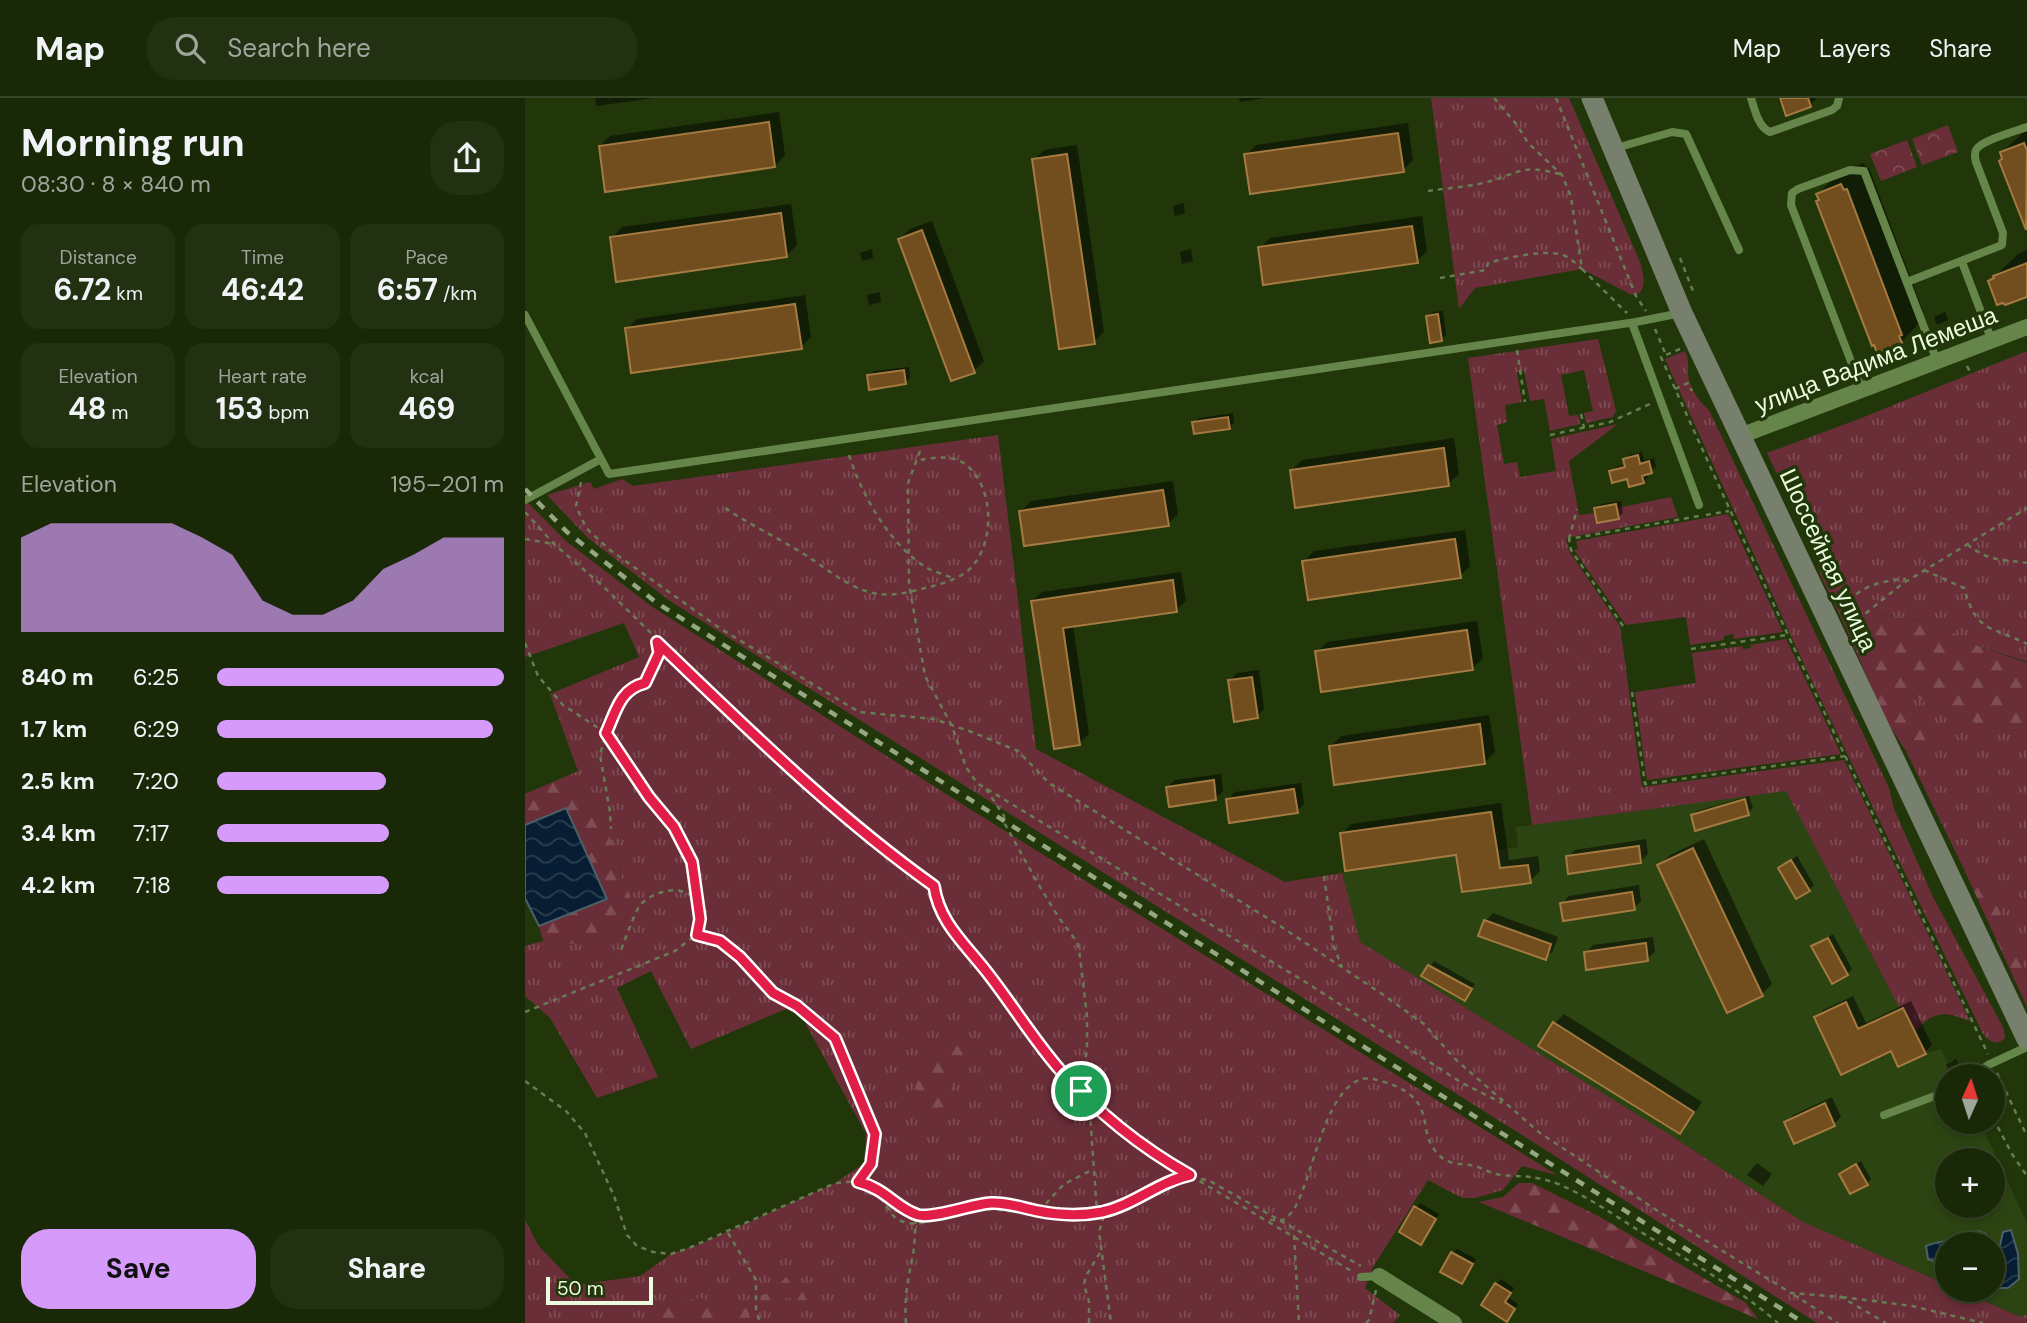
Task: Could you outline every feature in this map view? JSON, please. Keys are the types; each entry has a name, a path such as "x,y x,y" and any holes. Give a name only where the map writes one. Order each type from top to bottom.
{"main road":[{"name":"Шоссейная улица","path":"1592,98 1682,313 2027,1039"}],"street":[{"name":"улица Вадима Лемеша","path":"1740,436 2027,327"},
{"path":"1379,1276 1454,1323"}],"lane":[{"path":"1751,98 1764,130 1770,132 1832,110 1837,106 1839,98"},
{"path":"1907,282 1997,248 2004,240 1976,162 1976,148 2027,127"},
{"path":"1613,149 1672,132 1686,134 1739,250"},
{"path":"1862,390 1791,205 1791,193 1850,170 1864,171 1937,361"},
{"path":"1962,262 1992,341"},
{"path":"525,315 609,474 1682,313"},
{"path":"1634,322 1699,505"},
{"path":"525,500 601,459"},
{"path":"1992,1063 2027,1048"},
{"path":"1884,1115 1935,1096"},
{"path":"1361,1277 1379,1276"}],"path":[{"path":"1494,98 1528,143 1562,174 1571,197 1582,269"},
{"path":"1556,98 1636,296 1651,319 1666,355"},
{"path":"1428,191 1486,182 1523,169 1536,168 1562,174"},
{"path":"1440,278 1486,270 1488,262 1509,257 1549,253 1571,259 1634,322"},
{"path":"1515,340 1525,402"},
{"path":"1688,345 1661,357 1787,635 2027,1136"},
{"path":"1675,389 1688,383 1692,391"},
{"path":"1551,435 1611,422 1644,409"},
{"path":"1581,414 1584,428"},
{"path":"920,451 908,483 909,552 911,592 925,676 952,726 966,767 977,783 1307,983 1462,1083 1506,1104"},
{"path":"849,456 870,507 909,552 927,568 953,578"},
{"path":"725,508 752,527 795,549 853,586 877,594 911,592 942,584 966,572 982,553 989,529 987,500 979,482 965,463 942,456 917,460"},
{"path":"601,459 583,474 576,506 586,528 610,550 721,629 859,712 934,719 1018,751 1049,783 1342,967 1424,1024 1455,1059 1551,1140 1661,1213 1838,1323"},
{"path":"1834,634 1884,601 1910,579 2027,508"},
{"path":"1577,509 1569,539 1571,550 1623,626"},
{"path":"1569,539 1729,511"},
{"path":"525,512 554,544 604,587 657,642 796,775 901,863 934,886 936,905 949,927 986,971 1061,1071 1103,1113 1169,1163 1361,1277"},
{"path":"525,539 554,544"},
{"path":"1967,544 1980,555 2027,564"},
{"path":"1924,570 1964,588 1969,604 1986,628 2027,644"},
{"path":"1834,634 1847,602 1858,592 1890,580 1910,579"},
{"path":"1691,649 1787,635"},
{"path":"611,830 600,755 622,695 636,685 645,683 659,653 657,642"},
{"path":"525,643 538,676 563,705 606,733 649,797 674,827 692,862 698,888 700,919 697,935 675,951 525,1012"},
{"path":"1632,692 1645,783 1846,756"},
{"path":"984,788 1004,816 1005,824 1037,882 1079,949 1087,1016 1087,1049 1081,1091"},
{"path":"1324,876 1334,947 1342,967"},
{"path":"619,954 638,906 654,894 670,889 687,892 698,904"},
{"path":"697,935 720,941 740,957 773,993 797,1006 835,1038 875,1134 871,1164 858,1182"},
{"path":"1267,1219 1283,1220 1294,1210 1322,1131 1341,1097 1361,1079 1380,1080 1412,1094 1422,1108 1432,1144 1441,1157 1455,1164 1474,1166 1498,1175 1528,1175 1573,1190 1749,1298 1778,1323"},
{"path":"525,1080 566,1111 585,1133 614,1196 627,1235 637,1246 653,1252 671,1254 833,1184 850,1180 884,1192 916,1215 929,1217 994,1202 1039,1211 1076,1214 1097,1212 1129,1202 1164,1182 1190,1175"},
{"path":"1091,1101 1097,1212"},
{"path":"2001,1134 2027,1176"},
{"path":"1039,1211 1064,1184 1095,1169"},
{"path":"863,1188 878,1196 897,1220 915,1224 969,1209 1003,1209 1069,1220 1103,1215 1176,1180 1188,1177 1208,1180 1379,1276 1366,1323"},
{"path":"1107,1210 1099,1232 1111,1323"},
{"path":"906,1323 904,1306 916,1215"},
{"path":"727,1231 756,1280 756,1309 760,1323"},
{"path":"1294,1236 1300,1323"},
{"path":"1089,1323 1089,1302 1084,1284 1101,1251"},
{"path":"1791,1293 1912,1306 1983,1323"},
{"path":"1841,1297 1886,1323"}],"shaded area":[{"path":"1786,790 1900,1009 1903,1008 1926,1053 1941,1049 1947,1062 1954,1059 1956,1064 1935,1064 1935,1134 1986,1134 1992,1148 1935,1148 1935,1218 2005,1218 2005,1176 2027,1223 2027,1314 2021,1317 1987,1302 2005,1302 2005,1232 1935,1232 1935,1279 1803,1222 1670,1135 1359,942 1342,873 1518,847 1516,827"}],"green space":[{"path":"1431,98 1569,98 1640,262 1644,280 1640,292 1636,296 1630,294 1582,269 1475,288 1459,309"},
{"path":"1948,125 1958,152 1922,165 1912,139"},
{"path":"1907,140 1917,167 1881,181 1870,154"},
{"path":"1598,339 1616,411 1613,417 1586,423 1584,413 1593,411 1584,370 1561,375 1569,416 1578,415 1580,424 1550,431 1544,399 1530,401 1524,371 1517,372 1522,402 1505,405 1507,422 1497,425 1504,464 1517,462 1520,477 1556,471 1551,439 1618,424 1569,461 1579,515 1595,513 1597,523 1618,519 1617,508 1671,497 1678,517 1566,538 1569,551 1620,626 1642,787 1844,760 1970,1021 1940,1014 1928,1020 1915,1032 1904,1008 1900,1009 1786,791 1532,825 1468,358"},
{"path":"1685,351 1692,389 1709,410 1889,788 1894,809 1933,897 2004,1029 2005,1038 1999,1042 1990,1041 1983,1034 1808,673 1665,359"},
{"path":"2027,351 2027,662 1970,643 1941,625 1880,613 1849,635 1821,576 1814,552 1767,453"},
{"path":"998,435 1036,749 1285,882 1342,873 1360,942 1670,1135 1803,1222 1935,1279 1935,1302 1987,1302 2021,1317 2027,1314 2027,1323 1817,1323 670,601 588,538 547,495 590,482 594,489 622,479 633,486"},
{"path":"525,500 566,541 651,606 973,811 1557,1175 1522,1166 1503,1190 1475,1198 1462,1198 1428,1180 1373,1267 1365,1288 1400,1315 1393,1323 525,1323 525,1220 538,1245 576,1285 640,1276 671,1254 700,1244 833,1184 864,1164 866,1134 802,1017 786,1009 691,1049 651,971 617,988 658,1077 597,1098 550,1018 525,996 525,946 543,941 561,947 622,928 630,907 629,895 620,874 621,859 595,808 573,784 569,775 578,771 550,694 639,657 624,623 525,657"},
{"path":"1728,514 1783,632 1734,639 1733,634 1724,636 1724,640 1690,645 1686,617 1626,625 1574,550 1578,549 1576,541"},
{"path":"1879,613 1941,625 1970,643 2027,663 2027,732 1991,728 1958,717 1912,695 1910,704 1936,747 1920,756 1906,751 1885,719 1849,635"},
{"path":"1786,639 1841,754 1647,780 1635,692 1696,683 1692,653 1742,646 1743,649 1751,648 1750,645"},
{"path":"1912,695 1958,717 1991,728 2027,732 2027,975 1982,871 1963,867 1906,751 1920,756 1936,747 1910,704"},
{"path":"569,775 573,784 595,808 621,859 620,875 630,895 630,907 622,928 561,947 543,941 539,926 606,899 525,825 525,794"},
{"path":"1963,867 1982,871 2027,975 2027,1007"},
{"path":"958,1035 990,1040 977,1055 947,1063 947,1078 963,1102 957,1109 943,1107 926,1110 913,1081 917,1063"},
{"path":"1519,1183 1532,1183 1600,1217 1746,1303 1758,1319 1479,1202 1503,1197"},
{"path":"786,1277 796,1279 811,1308 800,1309 788,1296 772,1311 763,1310 760,1296 772,1292"},
{"path":"699,1298 748,1309 751,1323 642,1323 663,1304"}],"water":[{"path":"566,808 607,899 539,926 525,898 525,825"},
{"path":"2011,1230 2018,1254 2019,1279 2008,1288 2005,1288 2003,1232"},
{"path":"1935,1243 1935,1261 1928,1259 1926,1246"}],"building":[{"path":"1780,98 1808,98 1811,107 1786,116"},
{"path":"769,122 775,167 605,192 599,146"},
{"path":"1398,133 1404,172 1250,194 1244,154"},
{"path":"2024,143 2027,150 2026,230 1999,161 2002,159 2000,152"},
{"path":"1067,154 1095,344 1059,349 1032,159"},
{"path":"1841,184 1844,190 1847,189 1902,335 1899,336 1902,343 1877,353 1816,201 1819,200 1816,194"},
{"path":"781,213 787,257 616,282 610,237"},
{"path":"1412,226 1418,263 1263,285 1258,247"},
{"path":"922,230 975,373 951,381 898,239"},
{"path":"2027,263 2027,297 1997,305 1988,281 1994,278 1993,276"},
{"path":"795,304 802,349 631,373 625,328"},
{"path":"1438,314 1442,341 1430,343 1426,316"},
{"path":"904,370 906,384 869,390 867,375"},
{"path":"1228,417 1230,429 1194,434 1192,422"},
{"path":"1444,448 1449,486 1295,508 1290,470"},
{"path":"1638,455 1640,464 1649,461 1652,473 1642,476 1644,483 1629,487 1627,479 1612,483 1609,471 1625,467 1623,459"},
{"path":"1163,490 1169,526 1024,546 1019,511"},
{"path":"1616,504 1619,519 1597,523 1594,508"},
{"path":"1455,539 1461,578 1308,600 1302,561"},
{"path":"1173,580 1177,612 1063,628 1080,745 1054,749 1031,601"},
{"path":"1467,630 1473,670 1321,692 1315,651"},
{"path":"1252,677 1258,718 1234,722 1228,680"},
{"path":"1480,724 1485,764 1334,785 1329,746"},
{"path":"1214,780 1216,800 1169,807 1166,787"},
{"path":"1294,789 1298,813 1229,823 1226,799"},
{"path":"1745,799 1749,815 1695,831 1691,815"},
{"path":"1491,812 1500,868 1528,865 1531,883 1462,892 1456,855 1345,871 1340,833"},
{"path":"1639,846 1641,863 1568,874 1566,856"},
{"path":"1693,848 1763,996 1727,1013 1657,865"},
{"path":"1791,860 1810,891 1796,899 1778,868"},
{"path":"1632,892 1635,910 1563,921 1560,903"},
{"path":"1484,920 1551,944 1546,960 1478,936"},
{"path":"1828,938 1848,975 1832,984 1811,946"},
{"path":"1646,943 1648,961 1586,970 1584,952"},
{"path":"1428,965 1472,989 1465,1001 1421,976"},
{"path":"1846,1002 1858,1029 1903,1008 1926,1054 1898,1067 1891,1051 1841,1075 1814,1017"},
{"path":"1553,1022 1694,1112 1680,1134 1538,1046"},
{"path":"1825,1103 1835,1126 1794,1144 1784,1122"},
{"path":"1856,1164 1868,1185 1850,1194 1839,1174"},
{"path":"1414,1206 1436,1219 1421,1245 1399,1232"},
{"path":"1451,1252 1473,1264 1462,1284 1440,1272"},
{"path":"1495,1283 1511,1293 1505,1302 1515,1309 1507,1322 1481,1305"}],"railway":[{"path":"525,489 567,532 657,603 1804,1323"}],"route":[{"path":"657,642 796,775 901,863 934,886 936,905 949,927 986,971 1061,1071 1081,1091 1103,1113 1169,1163 1190,1175 1164,1182 1129,1202 1102,1212 1076,1214 1053,1214 994,1202 929,1217 916,1215 884,1192 858,1182 871,1164 875,1134 835,1038 797,1006 773,993 740,957 720,941 697,935 700,919 698,888 692,862 674,827 649,797 606,733 622,695 636,685 645,683 659,653 657,642"}]}
